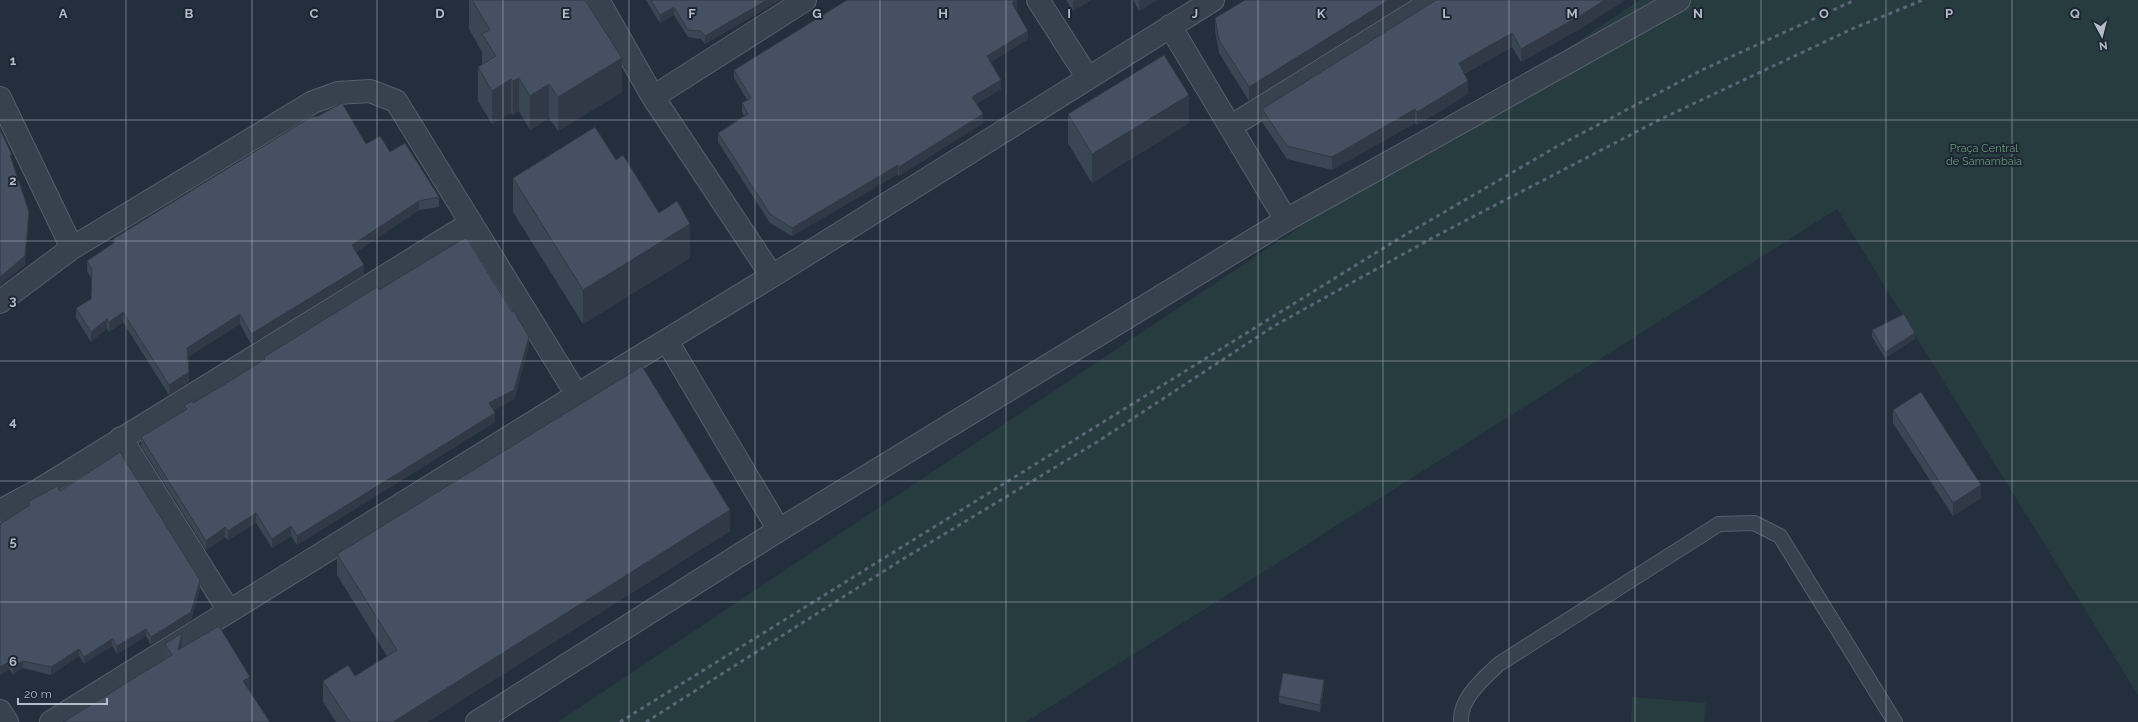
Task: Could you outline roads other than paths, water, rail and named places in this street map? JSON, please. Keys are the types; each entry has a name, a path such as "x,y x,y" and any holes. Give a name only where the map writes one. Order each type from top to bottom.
{"street":[{"path":"598,0 653,97 772,276"},
{"path":"653,97 805,0"},
{"path":"1038,0 1088,78"},
{"path":"51,722 577,395 772,276 1213,0"},
{"path":"1230,127 1434,0"},
{"path":"477,722 779,530 1286,220 1678,0"},
{"path":"1170,26 1286,220"},
{"path":"0,302 72,248 313,102 338,93 370,91 396,101 577,395"},
{"path":"0,98 72,248"},
{"path":"0,511 39,490 121,438 472,223"},
{"path":"667,341 779,530"},
{"path":"121,438 230,611"},
{"path":"0,710 7,722"}],"lane":[{"path":"1461,722 1460,716 1475,686 1499,664 1719,524 1754,523 1780,536 1895,722"}],"railway":[{"path":"620,722 1398,239 1556,147 1702,70 1855,0"},
{"path":"646,722 903,559 1097,442 1274,326 1434,237 1663,118 1854,28 1923,0"}],"park label":[{"name":"Praça Central de Samambaia","path":"1984,154"}]}
